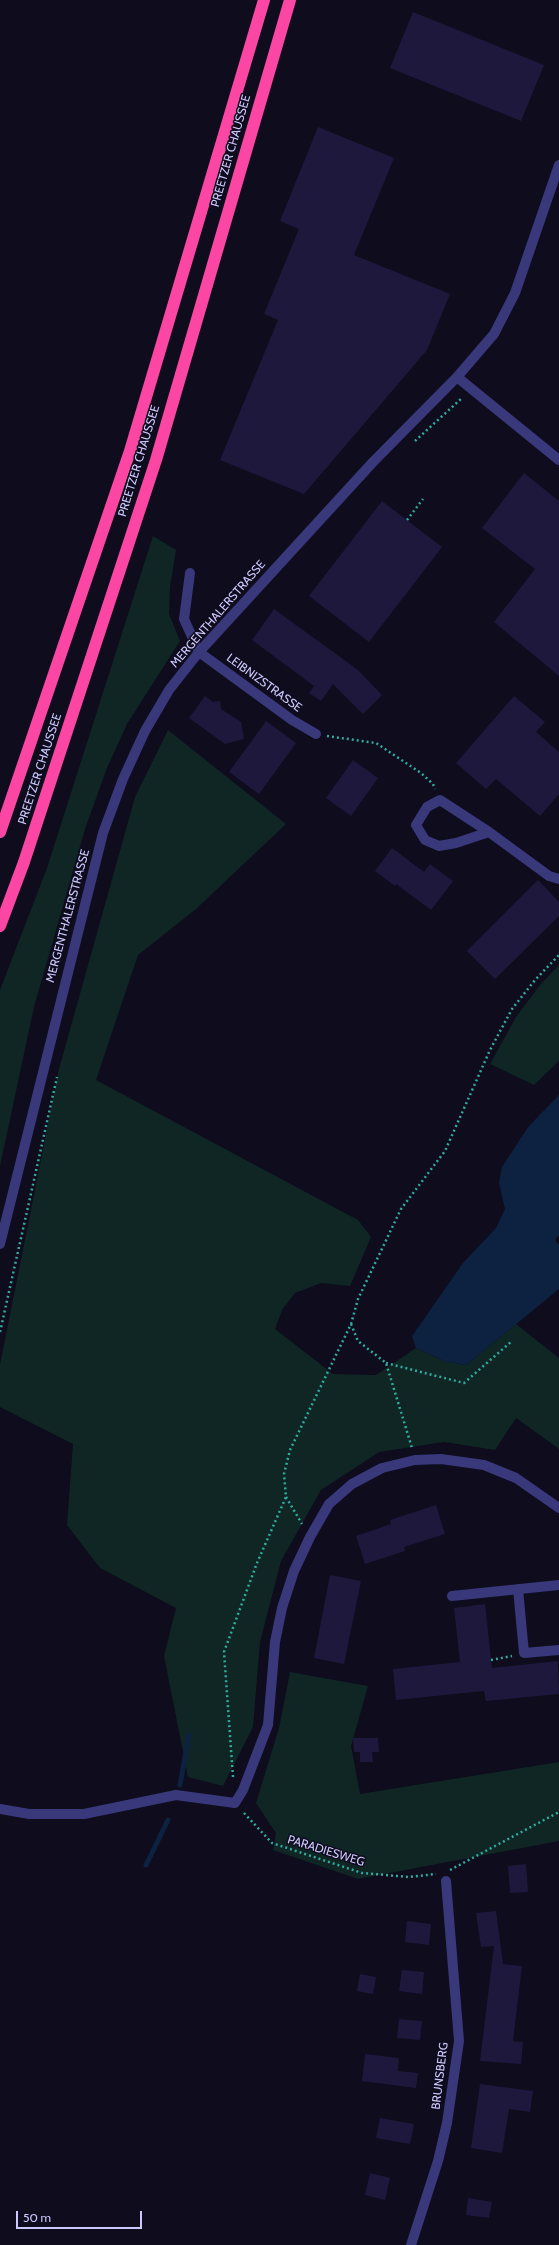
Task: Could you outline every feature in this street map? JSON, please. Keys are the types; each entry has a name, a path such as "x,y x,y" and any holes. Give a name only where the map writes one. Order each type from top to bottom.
{"highway":[{"name":"PREETZER CHAUSSEE","path":"0,832 130,451 264,0"},
{"name":"PREETZER CHAUSSEE","path":"0,926 24,862 156,460 290,0"}],"street":[{"name":"MERGENTHALERSTRASSE","path":"0,1244 103,833 123,779 146,731 170,690 199,652 373,462 457,377 494,334 515,293 559,165"},
{"path":"457,377 559,460"},
{"path":"190,573 184,619 199,652"},
{"name":"LEIBNIZSTRASSE","path":"199,652 292,720 316,734"},
{"path":"489,832 456,843 439,846 425,840 416,825 427,807 440,800 489,832 549,876 559,879"},
{"path":"0,1809 29,1814 84,1814 176,1795 235,1803 243,1790 268,1725 275,1642 282,1608 294,1571 310,1537 329,1504 352,1484 382,1468 415,1460 441,1459 484,1465 516,1478 559,1508"},
{"path":"452,1596 559,1585"},
{"path":"518,1589 524,1653 559,1650"},
{"name":"BRUNSBERG","path":"411,2245 438,2161 447,2123 459,2041 446,1880"}],"path":[{"path":"413,443 472,389"},
{"path":"407,520 423,499"},
{"path":"316,734 376,743 421,773 433,784 440,800"},
{"path":"310,1537 286,1497 284,1474 290,1450 351,1324 358,1299 401,1210 445,1151 490,1050 512,1009 535,980 559,955"},
{"path":"0,1332 58,1076"},
{"path":"351,1324 358,1342 386,1363 464,1383 512,1341"},
{"path":"386,1363 415,1460"},
{"path":"233,1779 224,1652 257,1563 286,1497"},
{"path":"491,1660 524,1653"},
{"name":"PARADIESWEG","path":"235,1803 272,1844 362,1873 410,1877 444,1873 559,1812"}],"green space":[{"path":"153,536 176,550 170,587 169,614 180,641 127,724 107,768 85,829 34,1007 0,1166 0,990 47,868"},
{"path":"168,730 286,824 196,909 138,955 96,1080 358,1220 371,1237 350,1286 321,1283 295,1293 282,1310 275,1329 333,1374 376,1375 416,1348 444,1361 466,1365 516,1324 559,1358 559,1449 516,1418 495,1450 444,1442 379,1452 321,1490 281,1561 260,1642 253,1727 223,1786 188,1777 164,1656 176,1608 100,1568 67,1525 73,1444 0,1407 0,1365 59,1069 135,797"},
{"path":"559,965 559,1061 534,1085 490,1064 516,1017 540,985"},
{"path":"290,1672 368,1686 351,1746 360,1794 559,1762 559,1841 358,1879 273,1850 276,1833 256,1803 279,1728"}],"water":[{"path":"559,1095 559,1235 555,1240 559,1245 559,1289 466,1365 444,1361 416,1348 412,1336 463,1263 496,1228 505,1209 499,1183 502,1167 528,1127"}],"building":[{"path":"413,12 544,65 521,121 390,68"},
{"path":"318,127 394,158 354,255 450,294 427,350 304,494 220,460 278,320 264,314 299,229 280,221"},
{"path":"524,473 559,501 559,676 494,622 535,569 482,528"},
{"path":"382,501 442,547 369,642 309,596"},
{"path":"274,609 358,670 382,695 363,714 333,684 321,701 309,693 314,686 252,640"},
{"path":"205,696 213,702 220,701 221,709 241,722 244,739 225,744 189,718"},
{"path":"514,696 545,722 536,732 559,752 559,794 540,816 496,779 486,789 456,763"},
{"path":"266,721 296,743 259,794 229,772"},
{"path":"353,760 378,778 351,816 326,798"},
{"path":"392,848 424,872 430,864 453,881 431,910 396,884 395,886 375,871"},
{"path":"538,880 559,902 559,916 495,979 467,951"},
{"path":"436,1505 445,1534 404,1547 405,1551 365,1564 356,1536 391,1524 390,1520"},
{"path":"330,1575 361,1581 344,1664 314,1658"},
{"path":"485,1604 492,1668 558,1661 559,1694 486,1701 484,1691 396,1700 393,1669 460,1662 454,1608"},
{"path":"353,1738 378,1738 379,1752 372,1752 373,1762 360,1762 360,1752 354,1752"},
{"path":"526,1864 528,1892 510,1893 508,1866"},
{"path":"496,1911 503,1964 522,1966 513,2041 523,2042 521,2064 480,2061 494,1946 481,1947 476,1913"},
{"path":"407,1921 431,1924 429,1945 405,1942"},
{"path":"402,1970 424,1972 422,1994 399,1991"},
{"path":"360,1974 376,1977 373,1994 357,1991"},
{"path":"399,2019 422,2021 420,2040 397,2038"},
{"path":"365,2054 399,2058 398,2071 418,2073 416,2088 362,2081"},
{"path":"480,2084 533,2091 530,2112 509,2109 502,2153 471,2148"},
{"path":"380,2118 414,2124 410,2144 376,2138"},
{"path":"370,2173 390,2178 385,2200 365,2195"},
{"path":"468,2198 492,2202 489,2218 466,2215"}],"waterway":[{"path":"180,1785 189,1735"},
{"path":"146,1865 168,1820"}]}
